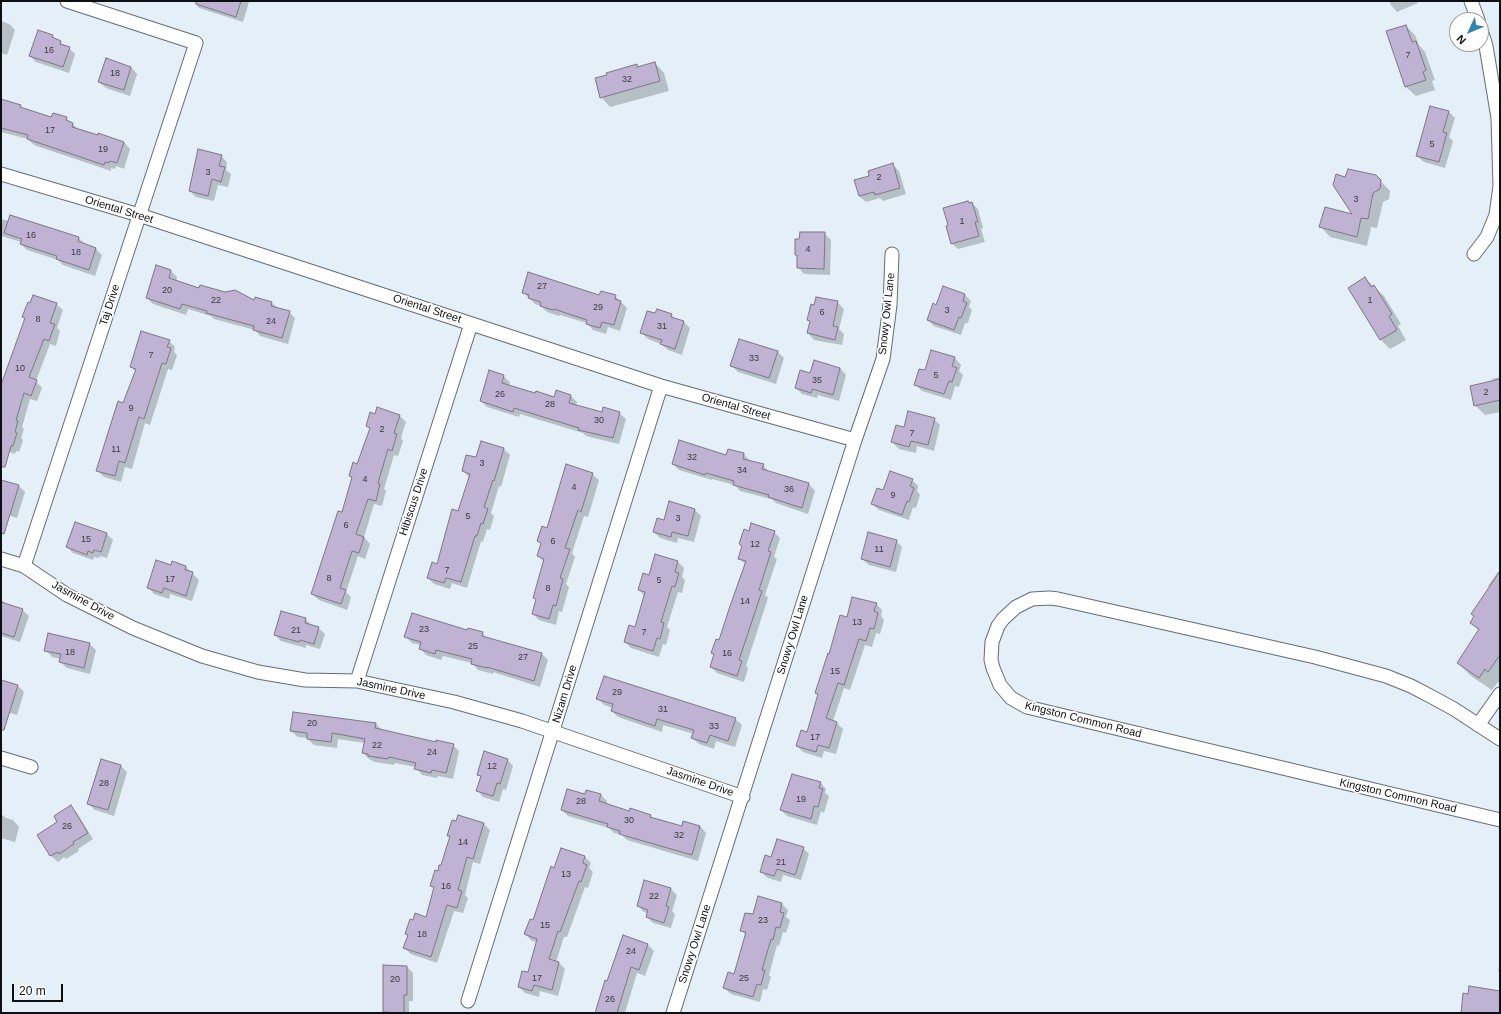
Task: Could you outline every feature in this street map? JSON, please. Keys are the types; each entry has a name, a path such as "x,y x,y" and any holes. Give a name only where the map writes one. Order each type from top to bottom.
{"street":[{"name":"Taj Drive","path":"24,566 196,43 67,1"},
{"path":"1471,1 1475,12"},
{"path":"1474,254 1487,237 1496,215 1500,186 1498,118 1487,52"},
{"name":"Oriental Street","path":"1,174 139,215 661,386 855,440"},
{"name":"Snowy Owl Lane","path":"673,1013 743,797 855,440 883,359 890,305 892,254"},
{"name":"Hibiscus Drive","path":"357,681 471,324"},
{"name":"Nizam Drive","path":"468,1001 661,386"},
{"name":"Jasmine Drive","path":"1,558 24,566 67,595 133,628 202,656 258,672 305,680 357,681 454,702 522,721 743,797"},
{"name":"Kingston Common Road","path":"1500,739 1432,697 1411,686 1386,676 1315,657 1058,599 1041,598 1028,601 1016,607 998,626 992,642 991,660 994,673 1000,685 1011,698 1027,707 1500,820"},
{"path":"1478,725 1500,694"},
{"path":"1,758 31,767"}],"building":[{"path":"197,1 241,1 236,17 196,4"},
{"path":"1406,25 1412,42 1416,41 1426,70 1423,72 1426,80 1405,87 1386,31"},
{"path":"38,30 53,35 52,37 61,41 60,44 70,47 63,67 29,56"},
{"path":"106,58 131,67 124,90 98,82"},
{"path":"655,62 660,81 600,98 595,78 607,75 606,73 637,64 637,67"},
{"path":"1,99 51,117 53,113 67,117 66,120 73,123 72,127 98,135 98,133 124,142 117,163 110,161 109,163 105,162 104,165 27,139 28,135 1,128"},
{"path":"1430,106 1449,111 1443,132 1447,133 1439,162 1416,156"},
{"path":"198,149 222,155 219,166 225,167 221,182 212,179 208,196 189,191"},
{"path":"893,163 900,188 875,195 874,192 859,196 854,180 869,176 868,171"},
{"path":"1348,169 1376,175 1381,180 1380,189 1373,193 1368,219 1361,218 1357,237 1319,227 1325,207 1352,214 1333,185 1336,174 1345,177"},
{"path":"968,201 969,203 972,202 978,222 975,222 979,236 951,244 943,208"},
{"path":"10,215 79,237 78,241 96,248 89,270 56,259 57,256 20,244 22,239 4,233"},
{"path":"800,232 825,232 824,269 797,268 795,239 799,239"},
{"path":"156,265 171,270 169,278 199,288 200,285 225,292 235,290 254,300 255,297 272,302 271,306 290,311 282,338 253,330 254,326 206,313 207,311 182,304 180,309 146,298"},
{"path":"528,272 599,295 601,291 616,295 615,299 621,301 614,325 602,322 600,328 586,324 587,320 540,306 541,302 528,298 529,295 522,293"},
{"path":"1365,277 1371,287 1374,285 1392,314 1389,316 1397,330 1380,340 1348,288"},
{"path":"943,286 965,294 963,301 967,303 954,330 927,320 933,303 936,305"},
{"path":"33,295 57,303 50,323 55,324 49,341 44,339 29,377 37,380 31,396 24,393 16,420 18,421 15,432 17,433 13,446 11,446 5,467 1,467 1,385 25,318 22,317 28,302 30,303"},
{"path":"816,297 838,301 833,326 838,327 835,340 807,333 810,321 807,320 811,304 814,305"},
{"path":"657,309 672,314 671,317 684,321 675,349 660,344 662,340 640,333 647,311 655,313"},
{"path":"141,331 170,340 167,347 171,348 166,364 162,363 144,419 139,417 125,463 119,461 115,476 96,471 118,401 123,403 136,369 130,367"},
{"path":"739,339 778,351 769,378 730,366"},
{"path":"931,350 955,357 952,366 957,368 952,382 949,381 944,394 914,385 919,369 925,370"},
{"path":"814,360 840,368 833,395 812,389 811,393 795,388 800,370 810,373"},
{"path":"489,370 504,375 502,383 554,397 556,390 571,395 569,403 602,412 603,407 620,412 613,438 578,430 579,428 514,408 513,412 480,401"},
{"path":"1500,379 1500,400 1474,406 1470,386"},
{"path":"377,407 400,415 394,433 397,434 392,451 388,449 378,483 380,484 376,501 368,499 356,534 364,537 359,553 352,551 340,588 346,590 341,604 311,594 338,511 342,512 352,477 349,476 353,462 357,464 370,428 366,426 370,412 375,414"},
{"path":"908,411 935,418 928,445 911,441 909,447 891,442 896,425 904,427"},
{"path":"679,440 726,455 728,449 744,453 743,459 764,464 762,469 809,483 802,508 768,497 769,495 733,485 734,481 706,473 705,475 672,464"},
{"path":"481,441 504,448 484,507 488,509 483,524 481,523 477,536 475,536 461,582 446,578 444,583 427,578 432,562 437,564 452,509 458,511 470,474 462,471 466,455 476,457"},
{"path":"566,464 593,473 581,512 578,510 565,548 570,549 560,578 563,579 556,606 553,605 549,619 532,614 536,599 533,598 544,559 537,556 541,543 537,541 542,526 547,528"},
{"path":"890,471 913,479 910,486 914,488 902,515 871,504 877,488 883,490"},
{"path":"1,480 19,485 4,534 1,533"},
{"path":"669,501 695,509 688,536 672,532 671,537 653,532 657,518 664,520"},
{"path":"75,522 107,533 101,552 94,550 93,553 88,551 87,555 66,547"},
{"path":"751,523 775,531 768,551 771,552 759,590 762,591 739,660 742,661 737,676 710,667 714,654 711,653 716,639 719,640 746,561 738,559 742,546 739,544 744,529 749,531"},
{"path":"868,532 897,540 890,567 861,559"},
{"path":"655,554 678,561 675,572 679,573 675,587 672,586 661,622 664,623 660,639 657,638 653,651 624,642 629,625 635,627 645,592 638,590 643,573 649,575"},
{"path":"156,560 171,565 172,561 186,566 185,570 193,572 186,596 164,588 162,593 147,588"},
{"path":"1500,571 1500,655 1488,672 1485,669 1479,678 1457,663 1479,629 1470,623 1474,616 1471,614"},
{"path":"852,597 877,603 874,611 878,613 874,629 870,628 866,641 859,639 844,685 838,683 826,718 837,722 829,748 818,745 816,752 796,746 801,730 807,732 818,694 815,693 828,653 829,654 840,615 847,617"},
{"path":"1,602 23,609 14,637 1,633"},
{"path":"281,611 306,618 305,623 319,627 314,644 300,640 299,642 274,635"},
{"path":"412,613 467,630 468,628 483,632 482,636 542,653 534,681 487,667 471,664 472,659 436,650 435,654 419,649 421,642 404,637"},
{"path":"48,633 90,643 84,668 59,662 61,654 44,651"},
{"path":"604,676 736,718 728,741 710,735 707,743 691,738 694,730 657,719 655,726 611,711 613,704 596,699"},
{"path":"1,680 18,685 4,730 1,730"},
{"path":"293,712 376,723 375,728 436,742 436,740 454,744 446,773 432,770 431,773 414,769 416,763 389,757 388,759 368,756 368,754 362,753 365,739 332,733 331,742 307,739 307,733 290,731"},
{"path":"484,751 508,759 500,784 497,783 493,796 476,791 481,776 477,775"},
{"path":"101,759 121,765 108,810 87,804"},
{"path":"792,774 821,782 819,788 823,789 818,807 814,806 811,819 780,810"},
{"path":"567,789 585,794 586,790 601,794 599,801 629,811 630,808 651,815 650,817 682,826 683,821 700,826 692,855 619,834 620,831 607,827 608,824 561,810"},
{"path":"71,805 88,833 73,842 74,844 59,854 58,852 50,856 37,835 57,822 54,816"},
{"path":"458,815 484,823 473,859 467,857 458,890 462,891 457,908 447,905 431,957 403,948 408,935 405,934 410,919 413,920 415,913 426,917 434,887 430,886 435,870 438,871 439,865 441,865 450,836 447,836 452,820 456,821"},
{"path":"777,839 804,847 795,875 777,869 774,876 760,872 765,855 771,857"},
{"path":"561,848 585,856 583,863 587,865 581,882 579,881 560,932 558,931 549,959 559,962 552,990 534,985 532,991 518,987 522,971 528,972 537,939 524,934 530,919 533,920 551,866 554,868"},
{"path":"644,880 671,888 666,906 669,907 664,923 646,917 648,910 637,906"},
{"path":"758,896 782,903 780,912 784,913 780,928 776,927 773,940 771,939 762,970 765,970 761,985 757,984 753,997 723,988 728,972 734,974 746,932 740,931 745,913 753,914"},
{"path":"623,935 648,944 639,970 631,967 617,1013 595,1013 605,980 607,981"},
{"path":"383,965 407,966 407,995 404,995 404,1013 383,1012"},
{"path":"1469,986 1500,991 1500,1013 1461,1013 1463,993 1468,994"}]}
